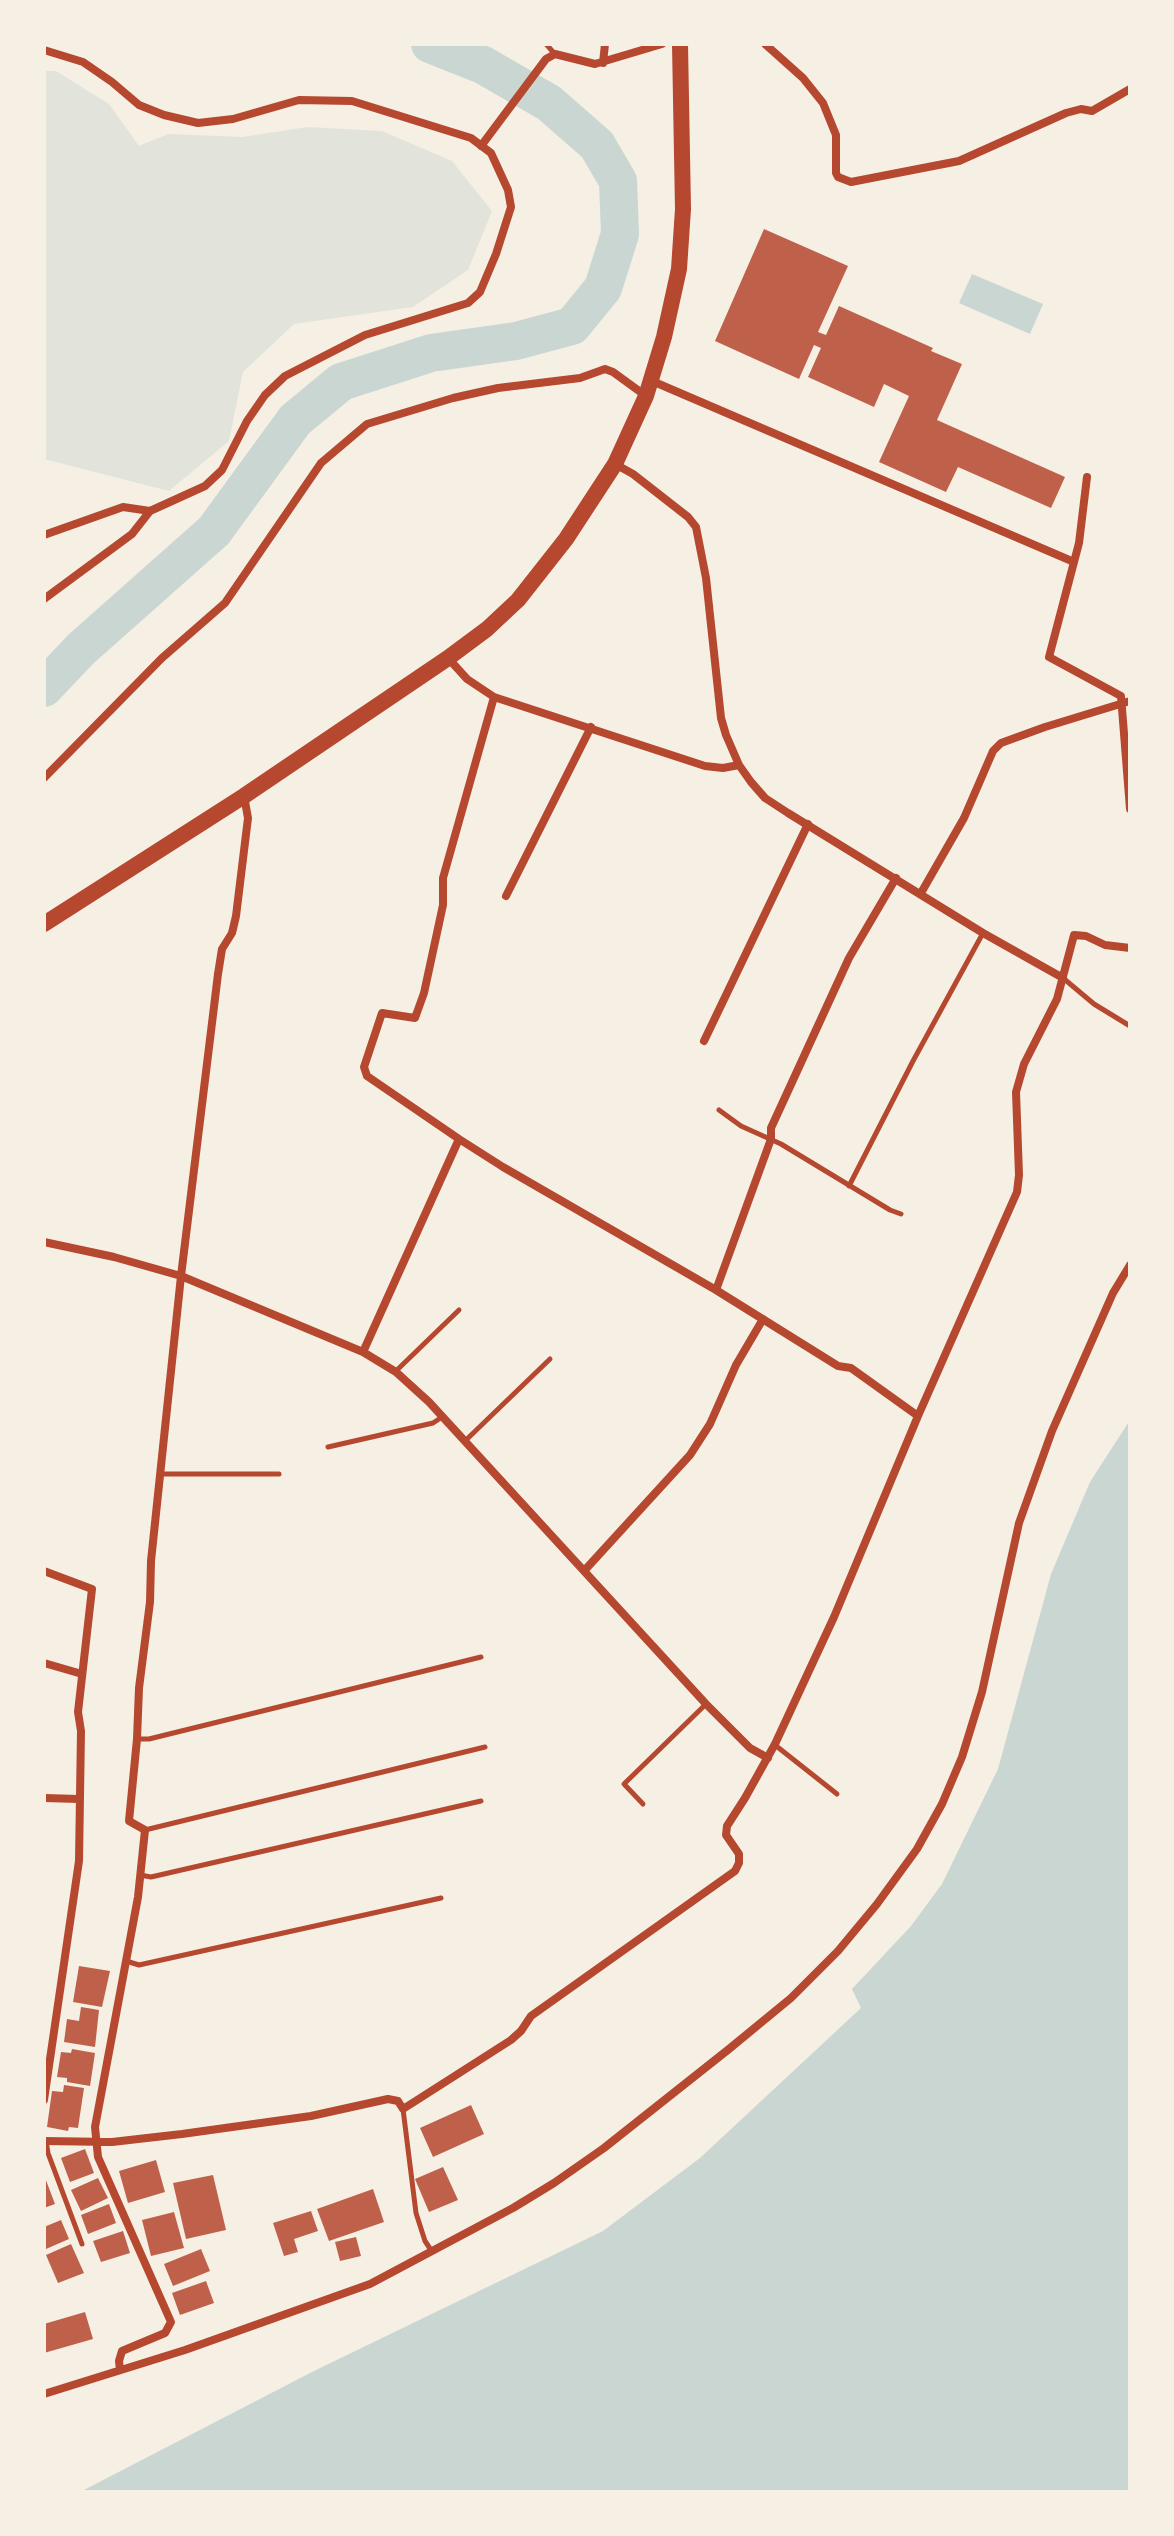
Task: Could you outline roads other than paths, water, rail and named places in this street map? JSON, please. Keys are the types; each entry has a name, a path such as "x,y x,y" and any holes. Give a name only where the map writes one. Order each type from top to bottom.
{"main road":[{"path":"44,924 244,796 448,658 487,629 526,589 566,539 615,464 649,389 679,269 683,209 680,44"}],"street":[{"path":"603,63 605,44"},
{"path":"481,146 551,56 595,64 662,44"},
{"path":"765,44 803,78 823,103 836,135 836,173 838,177 851,182 959,161 1066,113 1081,109 1092,111 1130,89"},
{"path":"44,50 83,62 139,105 198,123 233,119 299,100 352,101 471,138 491,153 508,190 511,207 480,292 468,303 365,335 285,376 265,395 247,421 222,470 205,486 150,511 132,534 44,599"},
{"path":"44,778 162,658 225,603 321,463 367,424 498,388 580,378 605,369 1074,562"},
{"path":"615,464 633,474 688,517 696,527 706,578 721,718 739,765 765,798 983,933 1063,978"},
{"path":"1087,477 1079,543 1049,657 1121,696 1126,703 1130,809"},
{"path":"44,535 123,507 150,511"},
{"path":"448,658 467,679 494,697 705,766 723,768 739,765"},
{"path":"494,697 443,878 443,905 424,993 415,1018 382,1013 364,1067 367,1076 503,1167 716,1290 838,1366 851,1368 918,1416"},
{"path":"921,893 964,818 993,751 1001,743 1126,703"},
{"path":"506,896 591,727"},
{"path":"120,2370 122,2351 165,2333 171,2322 98,2157 95,2127 140,1875 145,1830 129,1821 139,1688 150,1602 151,1561 181,1276 218,974 222,949 232,933 236,916 248,818 244,796"},
{"path":"704,1041 808,824"},
{"path":"716,1290 771,1139 771,1128 849,958 896,878"},
{"path":"45,2141 126,2141 311,2116 388,2099 398,2101 403,2109 511,2040 531,2016 735,1871 739,1854 726,1835 727,1826 768,1758 834,1617 1017,1192 1016,1092 1024,1064 1057,999 1074,935 1086,936 1105,945 1130,948"},
{"path":"363,1352 459,1139"},
{"path":"44,1242 181,1276 363,1352 396,1372 442,1416 706,1704 750,1748 768,1758"},
{"path":"44,2394 370,2284 513,2208 604,2148 791,1998 838,1951 917,1849 942,1804 982,1692 1019,1523 1052,1431 1113,1293 1130,1265"},
{"path":"584,1571 690,1455 710,1424 736,1365 763,1319"},
{"path":"44,1571 92,1589 78,1712 81,1731 76,1896 44,2093"},
{"path":"44,1663 82,1674"},
{"path":"44,1798 79,1799"}],"lane":[{"path":"546,44 551,56"},
{"path":"849,1186 983,933"},
{"path":"1063,978 1094,1004 1130,1026"},
{"path":"719,1110 741,1126 771,1139 901,1214"},
{"path":"396,1372 459,1310"},
{"path":"465,1441 550,1359"},
{"path":"328,1447 433,1423 442,1416"},
{"path":"161,1474 279,1474"},
{"path":"137,1739 149,1739 481,1657"},
{"path":"643,1804 624,1784 706,1704"},
{"path":"775,1744 837,1794"},
{"path":"145,1830 485,1747"},
{"path":"140,1875 151,1877 481,1801"},
{"path":"126,1961 139,1965 441,1898"},
{"path":"403,2109 416,2213 431,2250"},
{"path":"45,2141 82,2244"}],"waterway":[{"path":"44,688 81,649 214,531 295,420 341,382 431,353 516,341 572,326 603,288 620,234 618,181 597,145 549,103 483,65 430,44"}]}
